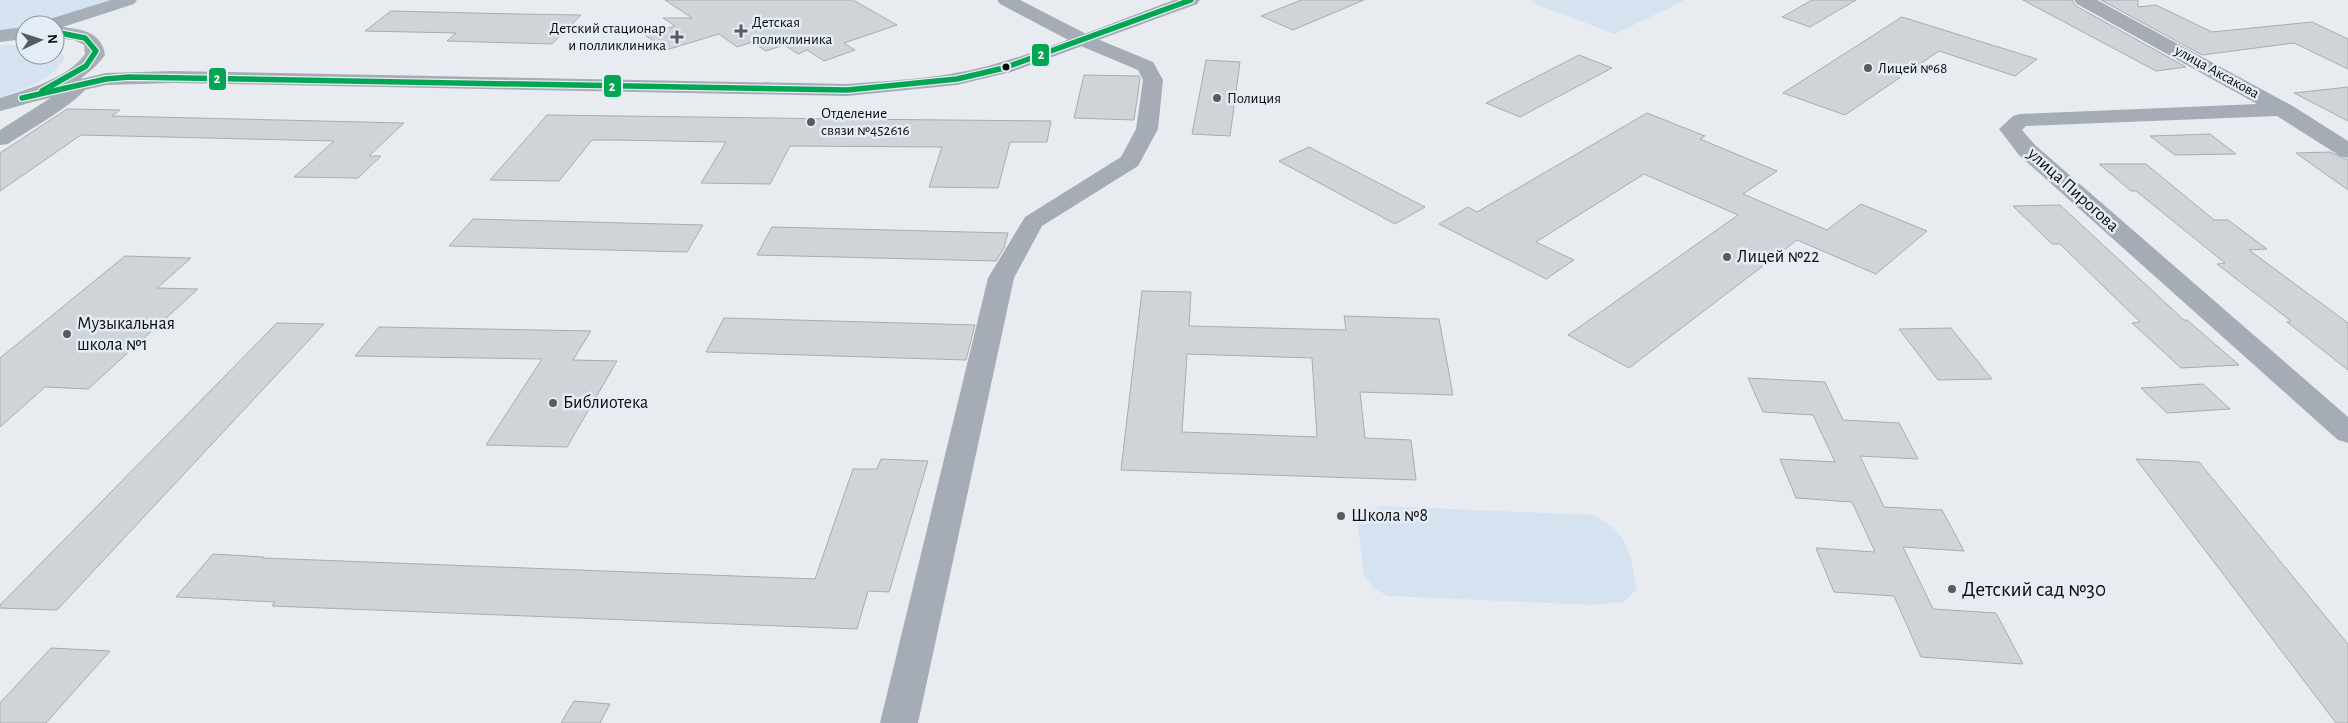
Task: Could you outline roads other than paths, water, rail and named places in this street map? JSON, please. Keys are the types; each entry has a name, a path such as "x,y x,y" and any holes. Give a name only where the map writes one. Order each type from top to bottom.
{"main road":[{"path":"65,21 128,0"},
{"path":"0,105 22,98 69,77 86,66 100,40 144,0"},
{"path":"65,33 100,40"},
{"path":"2,36 15,34"}],"street":[{"path":"898,723 1001,278 1033,222 1130,161 1147,129 1153,80 1146,66 1083,40 1006,0"},
{"path":"22,98 114,78 173,77 847,90 957,79 1004,68 1191,0"},
{"name":"улица Аксакова","path":"2083,0 2225,75 2348,151"},
{"path":"100,40 105,67 117,71 173,77"},
{"path":"0,139 56,103 80,84"},
{"name":"улица Пирогова","path":"2284,110 2020,120 2010,129 2035,157 2348,432"}],"place":[{"name":"Детская поликлиника","path":"741,31"},
{"name":"Детский стационар и полликлиника","path":"677,37"},
{"name":"Лицей №68","path":"1868,68"},
{"name":"Полиция","path":"1217,98"},
{"name":"Отделение связи №452616","path":"811,122"},
{"name":"Лицей №22","path":"1727,257"},
{"name":"Музыкальная школа №1","path":"67,334"},
{"name":"Библиотека","path":"553,403"},
{"name":"Школа №8","path":"1341,516"},
{"name":"Детский сад №30","path":"1952,589"}]}
